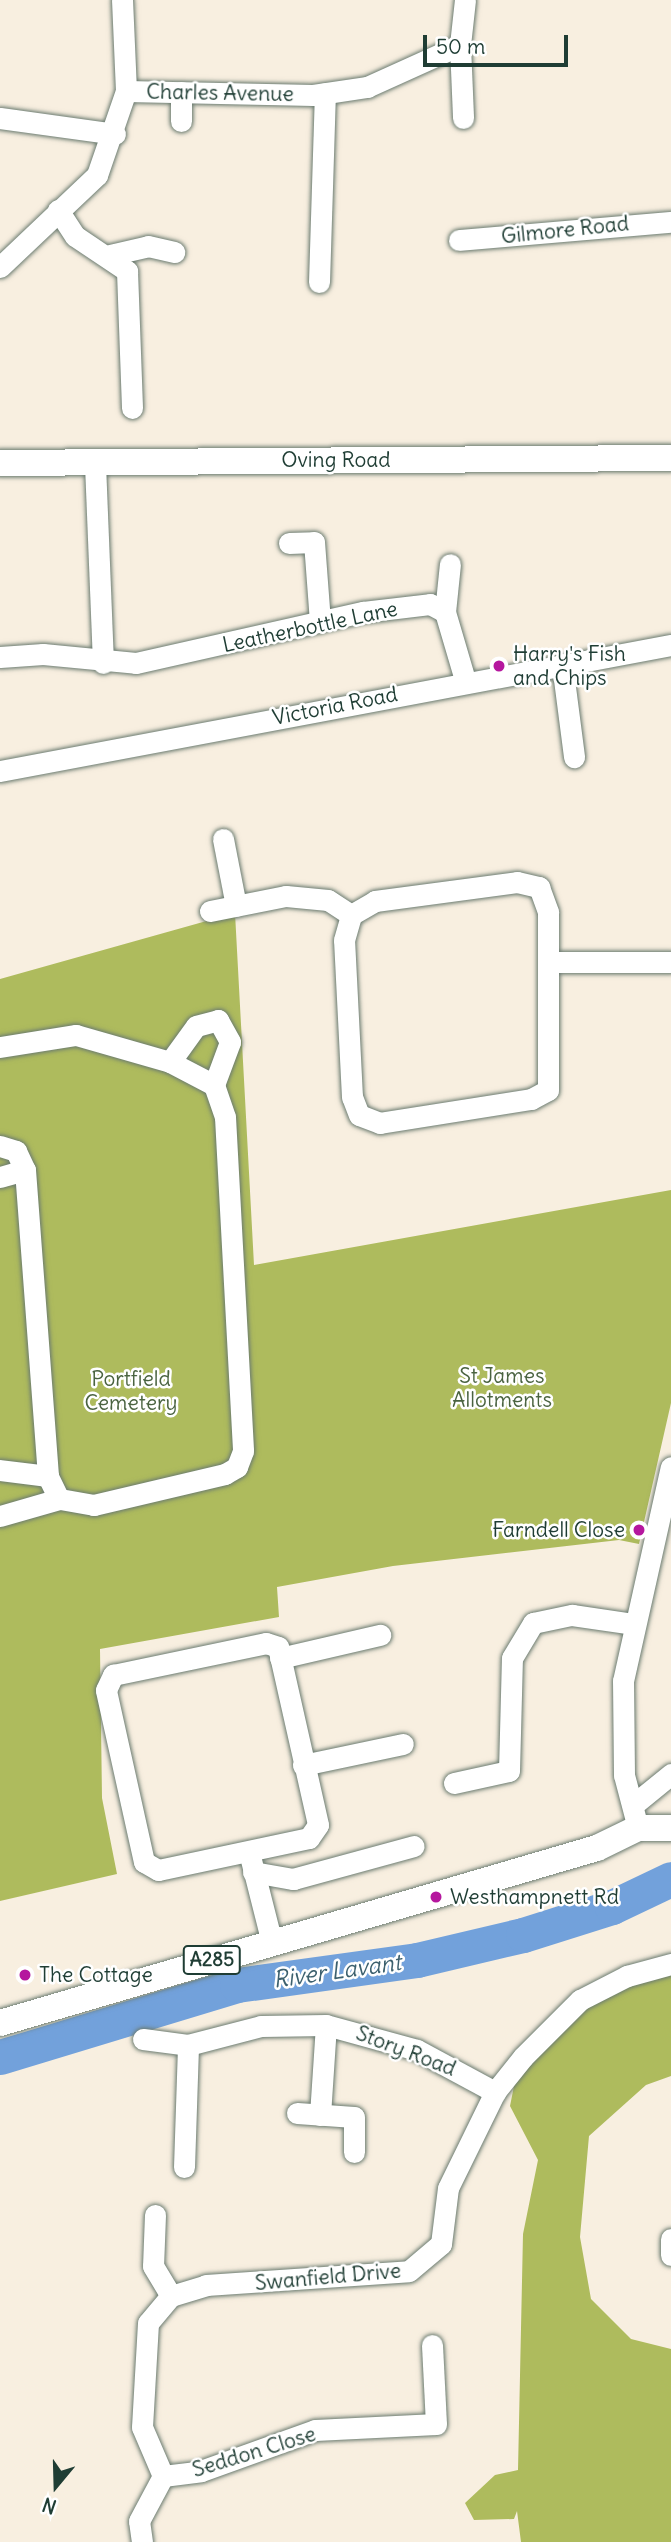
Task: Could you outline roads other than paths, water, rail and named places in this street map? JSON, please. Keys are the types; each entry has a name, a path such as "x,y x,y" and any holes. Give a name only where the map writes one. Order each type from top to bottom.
{"main road":[{"name":"Oving Road","path":"0,463 671,458"},
{"name":"A285","path":"0,2024 597,1848 636,1816 671,1828"}],"street":[{"name":"Charles Avenue","path":"0,267 97,175 115,134 126,91 122,0"},
{"path":"463,118 460,45 465,0"},
{"name":"Charles Avenue","path":"126,91 319,94 367,87 460,45"},
{"path":"181,92 181,121"},
{"path":"319,94 319,282"},
{"path":"0,118 115,134"},
{"path":"58,210 75,236 122,263 129,281 132,408"},
{"name":"Gilmore Road","path":"459,240 671,222"},
{"path":"110,256 149,246 174,252"},
{"path":"96,464 103,663"},
{"path":"289,543 314,542 320,622"},
{"path":"450,564 445,612 465,680"},
{"name":"Leatherbottle Lane","path":"0,657 43,654 103,663 160,659 320,622 430,604 445,612"},
{"name":"Victoria Road","path":"0,771 465,680 671,645"},
{"path":"562,664 574,757"},
{"path":"223,839 236,906"},
{"path":"529,883 544,896 550,962 548,1090 531,1099 369,1121 352,1097 344,940 351,915 375,901 529,883"},
{"path":"210,911 309,897 351,915"},
{"path":"550,962 671,962"},
{"path":"0,1516 59,1499 94,1505 225,1474 242,1460 225,1117 214,1085 230,1042 218,1020 196,1026 170,1062"},
{"path":"0,1047 76,1035 170,1062 214,1085"},
{"path":"0,1146 16,1151 25,1171 48,1476 59,1499"},
{"path":"0,1177 25,1171"},
{"path":"636,1816 620,1727 634,1624 671,1467"},
{"path":"0,1470 48,1476"},
{"path":"454,1783 509,1771 512,1658 533,1623 572,1615 634,1624"},
{"path":"280,1658 380,1635"},
{"path":"266,1643 278,1647 280,1658 318,1825 309,1838 251,1861 158,1870 144,1861 106,1690 113,1675 266,1643"},
{"path":"303,1765 403,1744"},
{"path":"636,1816 671,1774"},
{"path":"251,1861 293,1880 414,1846"},
{"path":"251,1861 272,1943"},
{"name":"Swanfield Drive","path":"171,2296 206,2285 409,2271 441,2244 448,2188 495,2092 580,2000 627,1976 671,1964"},
{"path":"320,2115 326,2025"},
{"name":"Story Road","path":"188,2045 261,2026 326,2025 418,2050 495,2092"},
{"path":"143,2039 188,2045 184,2168"},
{"path":"298,2113 354,2117 354,2152"},
{"path":"142,2542 139,2521 163,2476 142,2427 143,2367 148,2323 171,2296 153,2266 155,2215"},
{"path":"671,2239 671,2255"},
{"name":"Seddon Close","path":"163,2476 201,2471 315,2430 436,2424 432,2346"}],"waterway":[{"name":"River Lavant","path":"0,2057 237,1985 417,1960 523,1935 612,1907 671,1879"}],"place":[{"name":"Harry's Fish and Chips","path":"499,666"},
{"name":"Farndell Close","path":"639,1530"},
{"name":"Westhampnett Rd","path":"436,1897"},
{"name":"The Cottage","path":"25,1975"}],"park label":[{"name":"St James Allotments","path":"502,1388"},
{"name":"Portfield Cemetery","path":"131,1391"}]}
